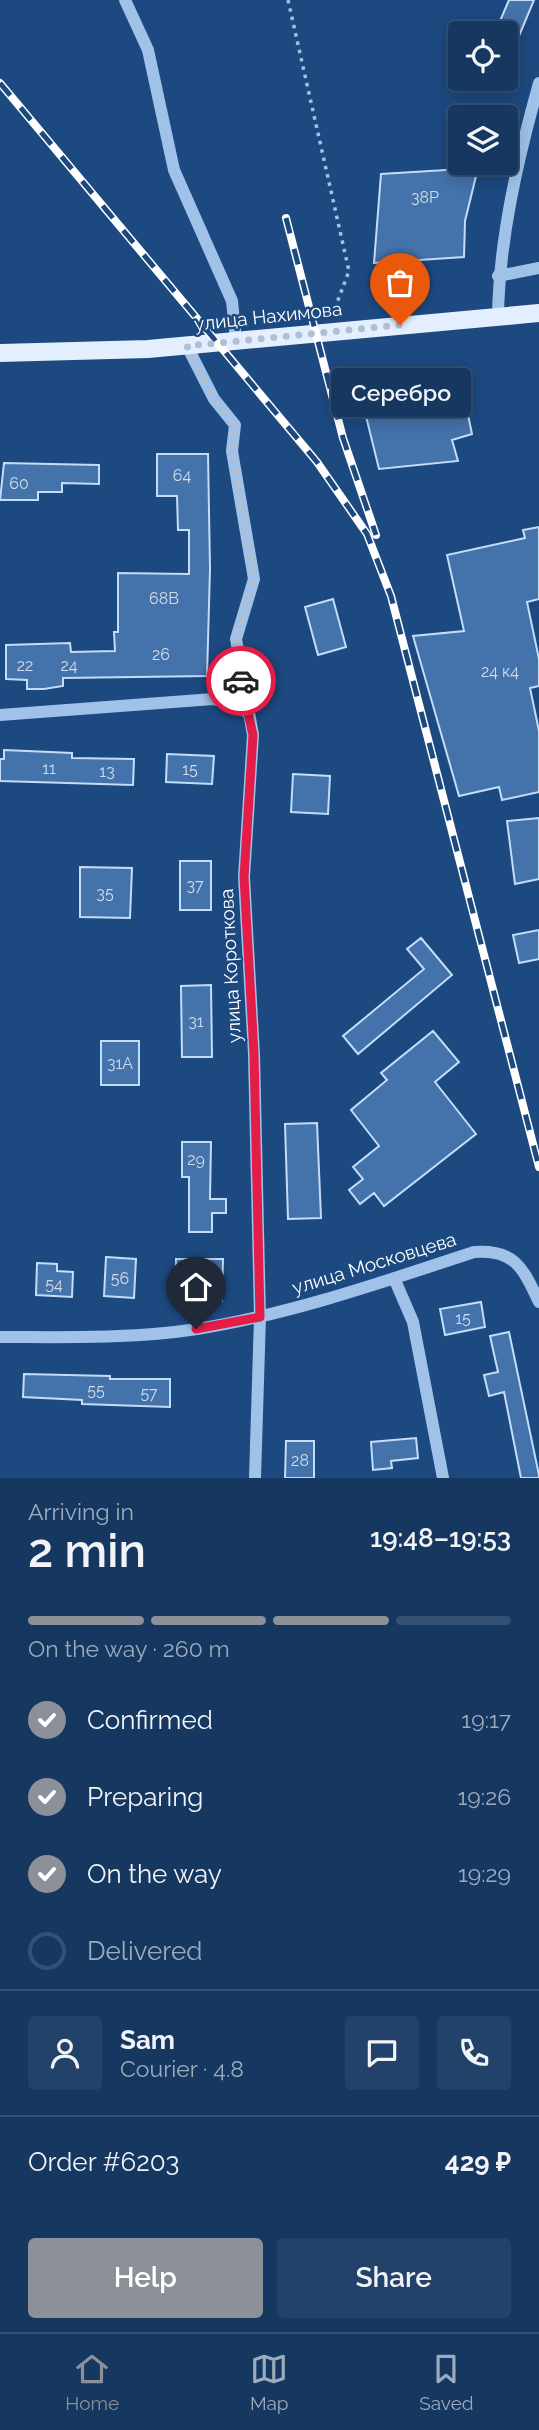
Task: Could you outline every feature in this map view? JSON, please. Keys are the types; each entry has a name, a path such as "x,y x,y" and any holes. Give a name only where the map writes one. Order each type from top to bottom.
{"main road":[{"name":"улица Нахимова","path":"0,354 187,346 539,313"}],"street":[{"path":"125,0 148,50 174,170 232,300 236,340"},
{"path":"498,317 498,276 539,83"},
{"path":"498,276 539,268"},
{"name":"улица Короткова","path":"187,346 214,399 235,425 232,451 254,579 236,639 253,735 244,877 254,1054 260,1317 255,1478"},
{"path":"0,715 213,699 236,705 247,713"},
{"name":"улица Московцева","path":"0,1338 158,1334 260,1317 474,1252 494,1251 508,1256 519,1265 539,1302"},
{"path":"394,1278 413,1322 443,1478"}],"path":[{"path":"288,0 349,271 326,331"}],"building":[{"path":"509,0 534,0 519,36 518,21 500,21"},
{"path":"448,170 448,175 476,175 465,221 464,257 374,263 381,174"},
{"path":"464,395 472,434 452,440 458,461 379,469 363,404"},
{"path":"157,454 208,454 210,569 207,676 63,678 63,686 44,689 27,689 27,680 6,679 6,645 70,643 71,652 115,651 114,632 118,632 118,573 189,574 189,530 178,530 177,496 157,496"},
{"path":"4,463 99,465 99,484 62,483 62,492 38,492 38,500 0,500"},
{"path":"539,527 539,599 527,602 539,659 539,686 530,688 539,731 539,792 502,800 499,787 459,796 413,636 464,631 447,555 525,538 523,530"},
{"path":"333,599 346,647 318,655 305,607"},
{"path":"4,750 72,753 72,758 134,759 133,785 0,781 0,759 4,759"},
{"path":"167,754 214,756 212,784 166,782"},
{"path":"293,774 330,776 328,814 291,812"},
{"path":"539,818 539,879 515,884 507,821"},
{"path":"180,861 211,861 211,910 180,910"},
{"path":"80,867 132,868 130,918 80,917"},
{"path":"539,930 539,959 519,963 513,935"},
{"path":"421,938 452,975 358,1054 343,1036 424,969 407,949"},
{"path":"211,985 212,1057 182,1057 181,986"},
{"path":"433,1031 459,1062 435,1082 476,1134 384,1206 374,1193 360,1204 349,1190 363,1179 353,1167 379,1146 351,1110 387,1080 381,1073"},
{"path":"101,1041 139,1041 139,1085 101,1085"},
{"path":"317,1123 321,1218 288,1219 285,1124"},
{"path":"182,1142 211,1142 210,1199 226,1199 226,1213 212,1213 212,1232 189,1232 189,1177 182,1177"},
{"path":"106,1257 136,1259 134,1298 104,1296"},
{"path":"176,1259 223,1259 222,1301 175,1300"},
{"path":"37,1263 57,1264 57,1271 73,1272 72,1297 36,1295"},
{"path":"481,1302 485,1327 445,1335 440,1309"},
{"path":"509,1332 539,1478 521,1478 504,1392 489,1396 484,1375 498,1372 490,1336"},
{"path":"24,1374 170,1379 170,1407 82,1404 82,1400 23,1397"},
{"path":"416,1438 418,1458 391,1461 392,1468 373,1470 371,1442"},
{"path":"286,1441 314,1441 314,1478 285,1478"}],"railway":[{"path":"0,83 317,462 367,534 391,596 539,1167"},
{"path":"286,218 343,438 376,535"}],"way so far":[{"path":"241,681 236,639 254,579 232,451 235,425 214,399 187,346 400,325"}],"place":[{"name":"Серебро","path":"400,325"}],"route":[{"path":"196,1329 260,1317 254,1054 244,877 253,735 241,681"}]}
